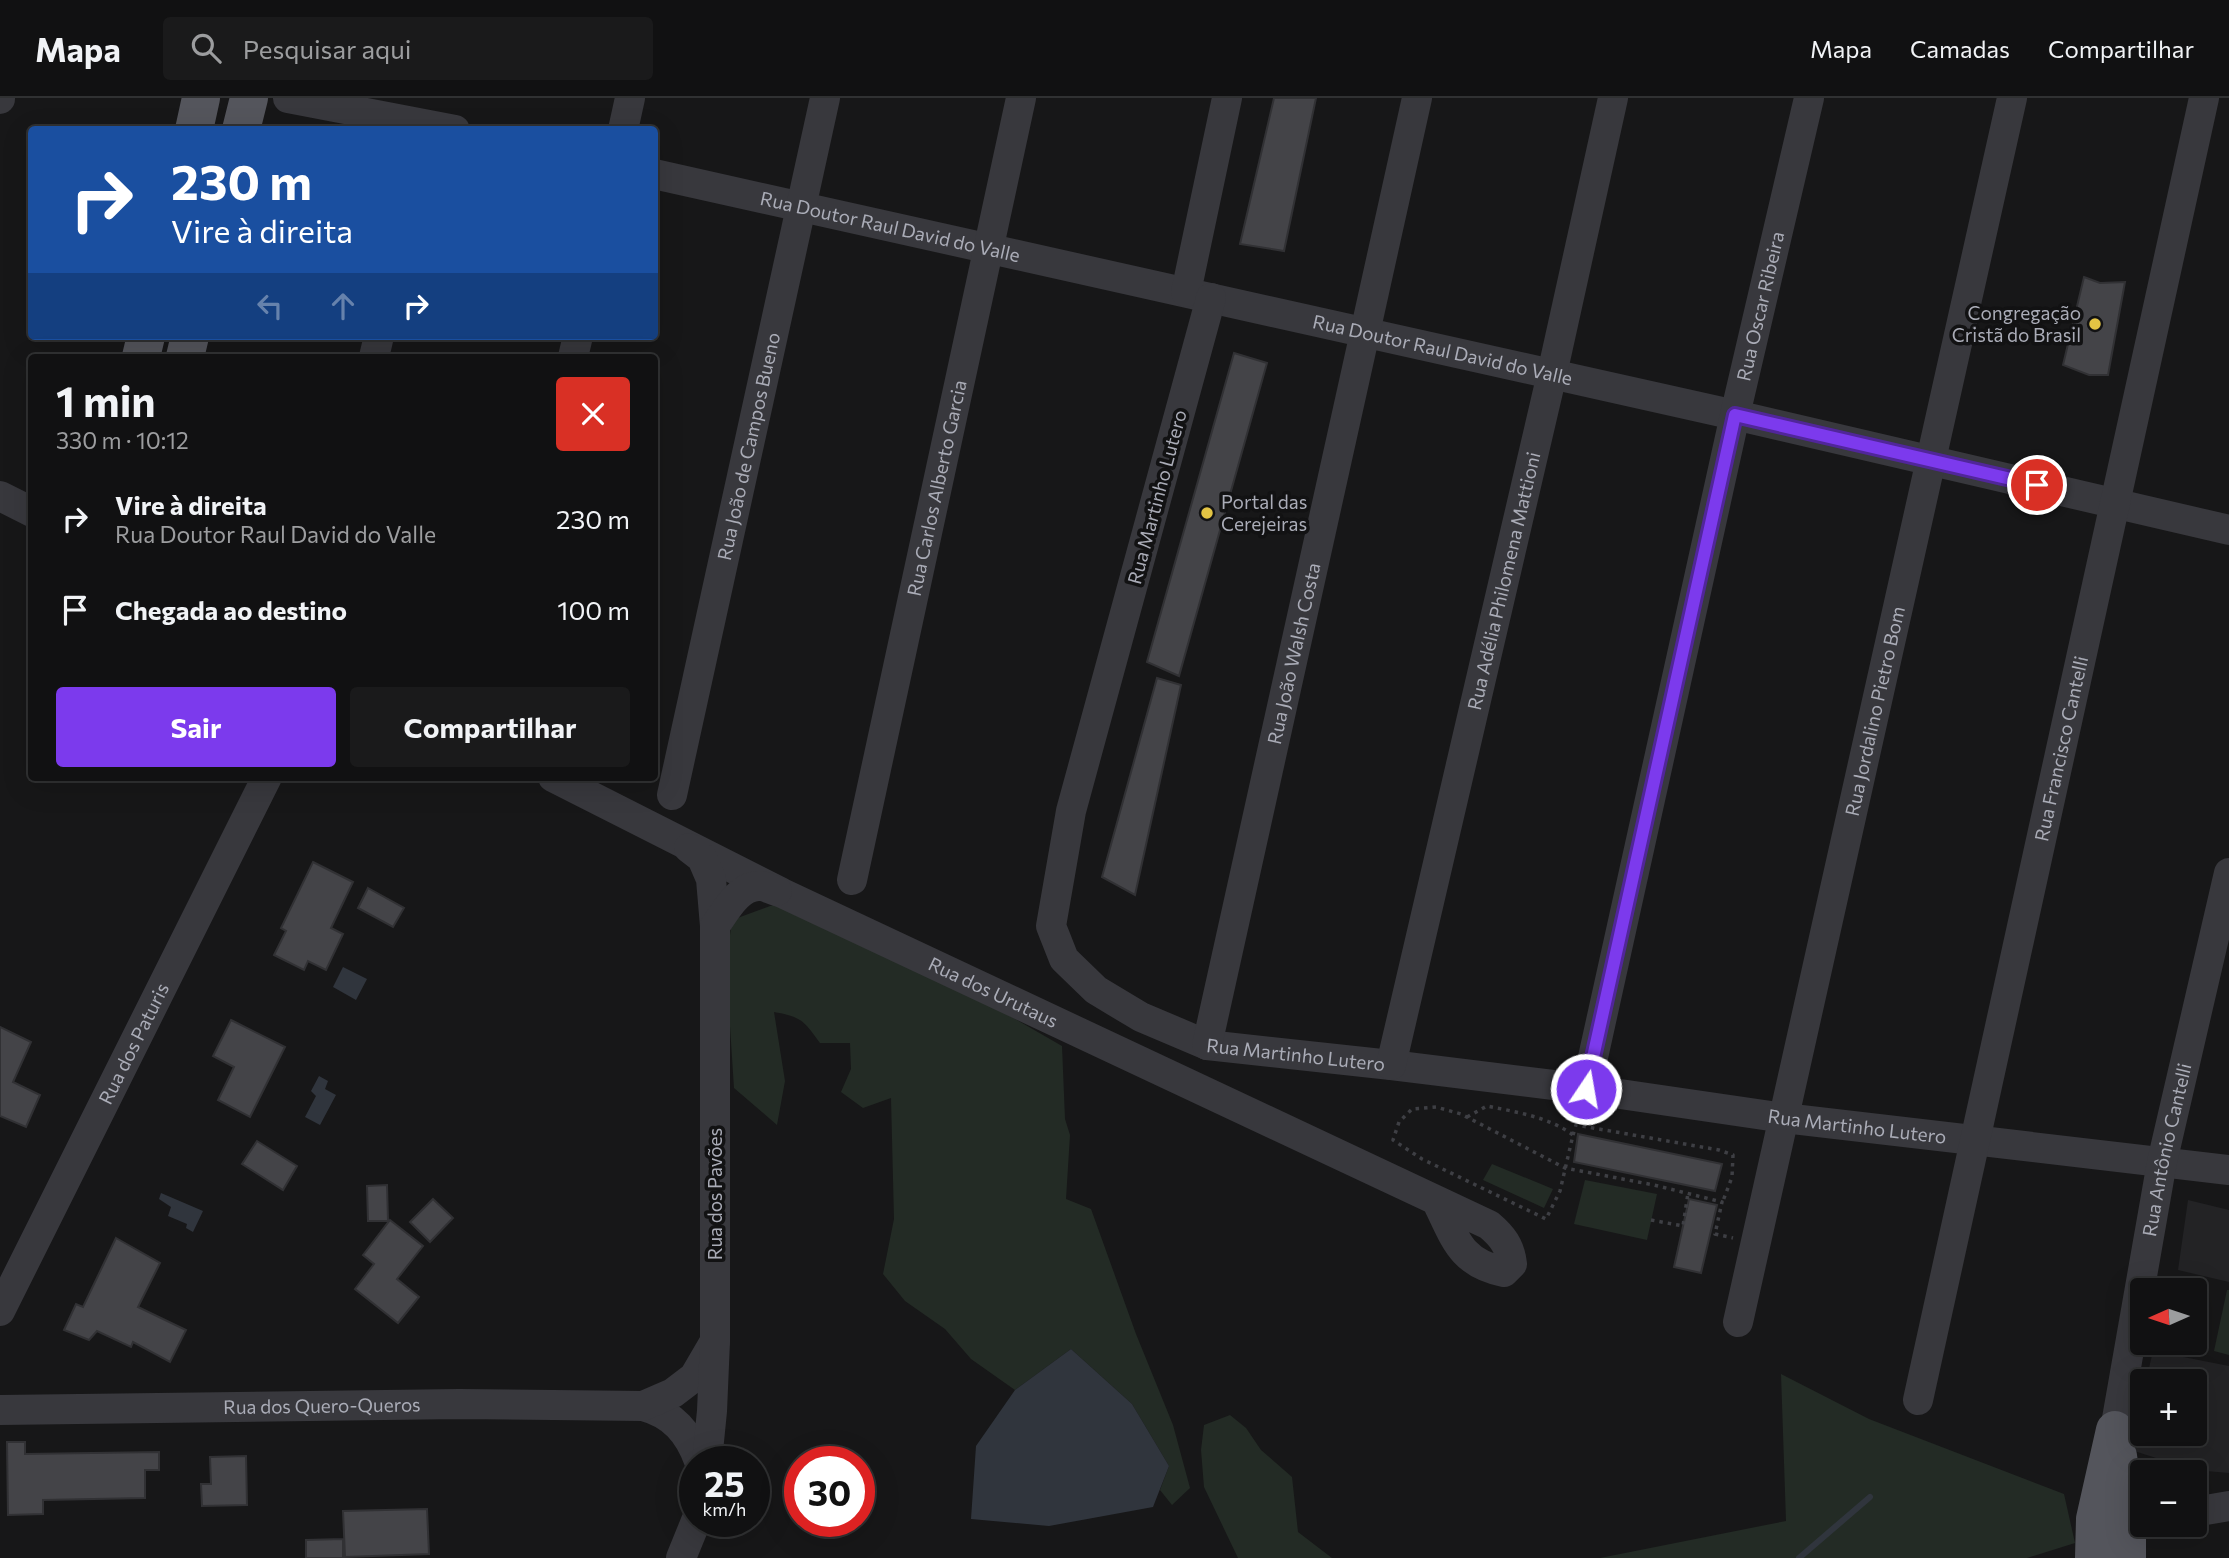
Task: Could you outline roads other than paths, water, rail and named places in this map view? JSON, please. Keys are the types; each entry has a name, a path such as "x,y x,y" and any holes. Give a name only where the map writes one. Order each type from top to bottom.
{"main road":[{"path":"195,126 201,98"},
{"path":"243,126 249,98"},
{"path":"2094,1558 2095,1519 2115,1430"},
{"path":"2115,1430 2127,1523 2127,1558"}],"street":[{"path":"288,98 427,117 446,126"},
{"path":"624,126 630,98"},
{"name":"Rua João de Campos Bueno","path":"672,795 825,98"},
{"name":"Rua Carlos Alberto Garcia","path":"852,880 1021,98"},
{"name":"Rua Martinho Lutero","path":"1227,98 1199,295 1071,811 1051,926 1064,958 1096,990 1141,1017 1207,1045 1391,1065 1586,1089 1784,1118 2229,1170"},
{"name":"Rua João Walsh Costa","path":"1207,1045 1417,98"},
{"name":"Rua Adélia Philomena Mattioni","path":"1391,1065 1552,374 1613,98"},
{"name":"Rua Oscar Ribeira","path":"1586,1089 1735,415 1809,98"},
{"name":"Rua Jordalino Pietro Bom","path":"1738,1322 2012,98"},
{"name":"Rua Francisco Cantelli","path":"1918,1400 2204,98"},
{"name":"Rua Doutor Raul David do Valle","path":"658,175 1735,415 2229,530"},
{"path":"0,496 28,510"},
{"name":"Rua dos Paturis","path":"0,1311 265,781"},
{"name":"Rua dos Urutaus","path":"561,781 782,893 1437,1202"},
{"name":"Rua dos Pavões","path":"678,839 702,858 711,879 715,902 715,1341 709,1446"},
{"name":"Rua Antônio Cantelli","path":"2115,1430 2162,1162 2229,873"},
{"path":"715,926 730,903 745,891 759,886 782,893"},
{"name":"Rua dos Quero-Queros","path":"643,1406 673,1393 694,1377 715,1341"},
{"name":"Rua dos Quero-Queros","path":"0,1410 459,1404 643,1406 665,1414 687,1433 693,1446"},
{"path":"2207,1510 2229,1506"},
{"path":"681,1558 690,1537"}],"waterway":[{"path":"1799,1558 1870,1497"}],"place":[{"name":"Congregação Cristã do Brasil","path":"2095,324"},
{"name":"Portal das Cerejeiras","path":"1207,513"}]}
